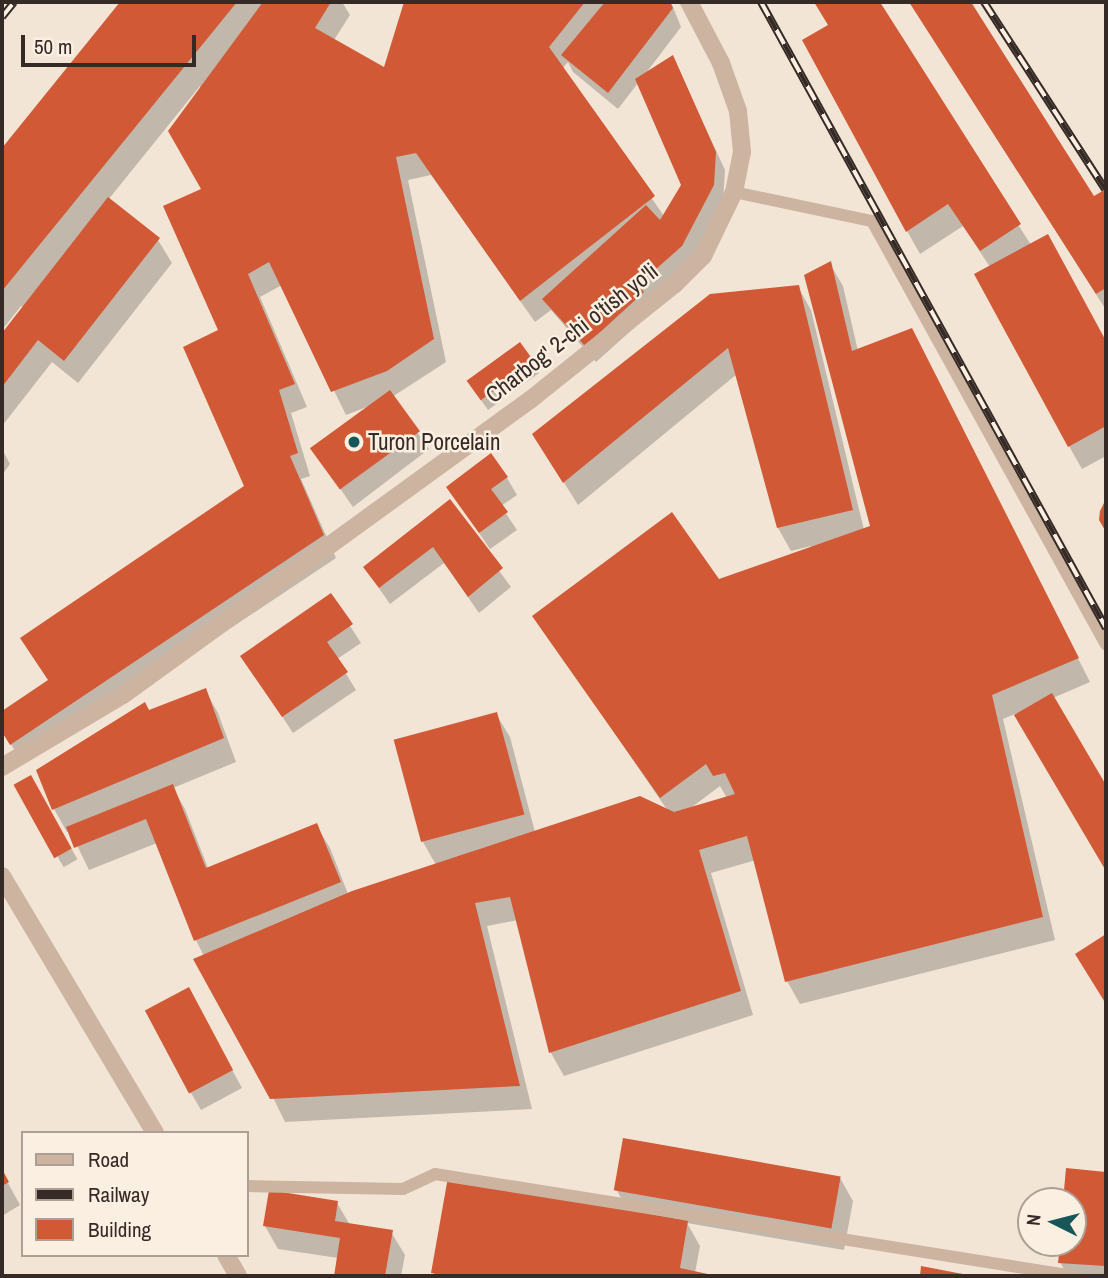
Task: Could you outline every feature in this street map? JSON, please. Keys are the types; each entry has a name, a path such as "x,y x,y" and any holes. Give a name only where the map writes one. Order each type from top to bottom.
{"street":[{"name":"Charbog' 2-chi o'tish yo'li","path":"2,767 123,695 530,400 675,284 704,256 734,192 741,152 738,111 721,63 689,2"},
{"path":"2,876 154,1131"},
{"path":"227,1257 238,1276"}],"lane":[{"path":"734,192 872,221 1106,645"},
{"path":"248,1186 403,1189 435,1174 1074,1276"}],"building":[{"path":"120,2 237,2 2,291 2,148"},
{"path":"263,2 331,2 315,28 384,67 404,2 585,2 549,47 655,196 520,301 416,153 396,157 434,339 387,371 331,392 269,262 248,274 295,384 279,390 298,453 290,456 324,535 10,745 2,732 2,711 48,680 20,638 244,486 183,347 218,330 163,206 201,189 168,131"},
{"path":"605,2 670,2 673,8 608,93 561,55"},
{"path":"814,2 880,2 1021,224 980,251 948,204 906,232 802,40 828,25"},
{"path":"909,2 971,2 1094,196 1106,189 1106,288 1096,294"},
{"path":"673,55 716,152 714,185 682,246 638,285 644,292 585,346 542,299 646,205 660,220 681,185 635,79"},
{"path":"108,197 160,238 64,361 38,340 2,387 2,333"},
{"path":"1048,234 1106,341 1106,426 1068,447 974,274"},
{"path":"831,261 852,351 912,328 1079,658 992,695 1043,917 785,982 747,836 699,850 741,991 549,1053 510,897 475,903 520,1086 270,1099 193,959 352,891 640,796 674,812 735,794 725,773 713,776 706,764 660,798 532,616 672,512 719,579 870,526 804,275"},
{"path":"799,285 853,510 777,528 728,348 563,483 532,434 710,294"},
{"path":"520,342 534,361 481,400 467,381"},
{"path":"390,390 420,431 340,489 310,448"},
{"path":"491,453 508,477 491,489 508,512 479,533 446,487"},
{"path":"450,499 503,568 468,597 433,547 379,588 363,567"},
{"path":"1106,499 1106,532 1099,520"},
{"path":"331,593 353,624 327,642 348,672 282,717 240,656"},
{"path":"206,688 224,738 52,810 36,770 145,702 149,710"},
{"path":"1052,693 1106,785 1106,871 1014,715"},
{"path":"497,712 524,814 421,842 394,740"},
{"path":"31,775 72,848 54,858 14,785"},
{"path":"173,784 206,868 317,823 341,882 194,941 146,819 74,848 66,827"},
{"path":"1106,934 1106,1004 1075,954"},
{"path":"189,987 233,1070 189,1093 145,1010"},
{"path":"623,1138 841,1176 831,1229 614,1190"},
{"path":"1066,1168 1106,1172 1106,1266 1058,1263 1059,1257 1087,1257 1087,1187 1064,1187"},
{"path":"2,1169 9,1182 2,1186"},
{"path":"448,1177 688,1221 680,1268 717,1276 450,1276 431,1273"},
{"path":"269,1190 338,1201 335,1221 393,1230 385,1276 334,1276 340,1238 263,1226"},
{"path":"921,1266 968,1275 968,1276 920,1276"}],"railway":[{"path":"2,17 14,2"},
{"path":"761,2 1106,628"},
{"path":"984,2 1105,189"}],"place":[{"name":"Turon Porcelain","path":"354,442"}]}
